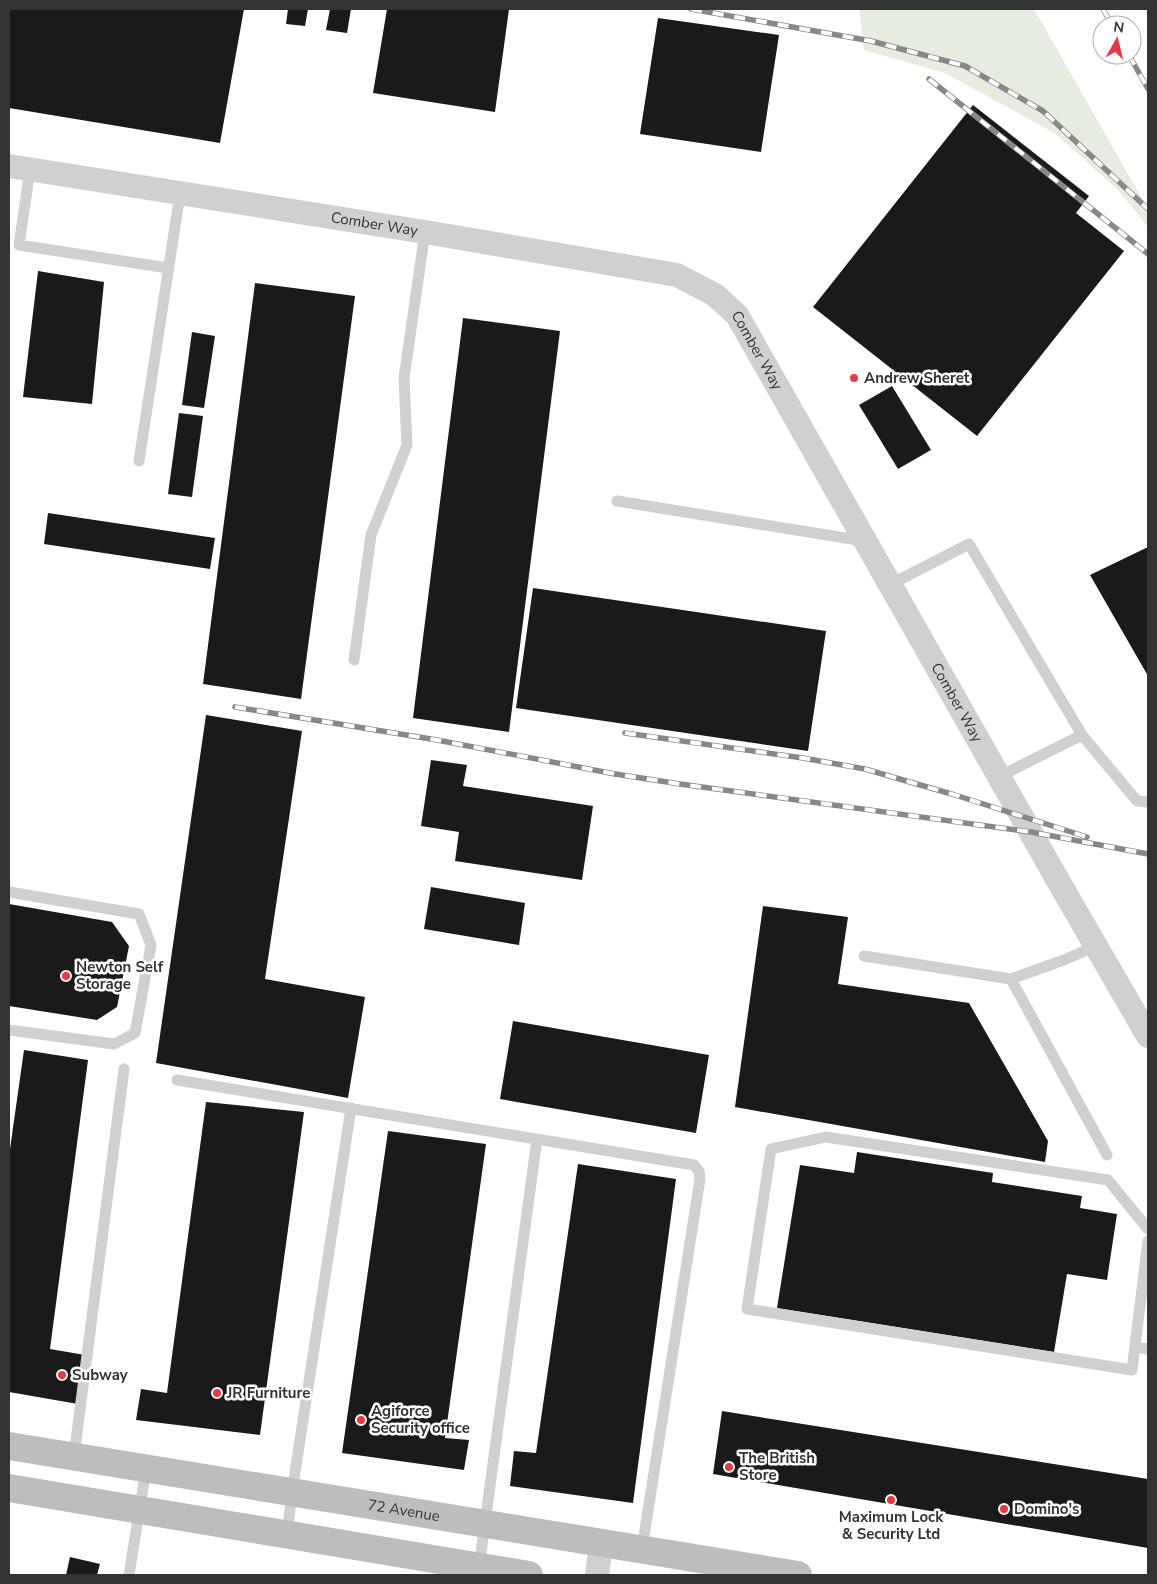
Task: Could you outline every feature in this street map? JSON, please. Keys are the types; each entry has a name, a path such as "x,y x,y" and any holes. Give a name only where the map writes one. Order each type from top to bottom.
{"main road":[{"name":"72 Avenue","path":"9,1446 798,1575"},
{"path":"9,1488 529,1575"}],"street":[{"name":"Comber Way","path":"19,168 425,232 677,275 715,295 737,315 1148,1036"},
{"path":"597,1575 601,1544"}],"lane":[{"path":"19,168 14,244 168,268"},
{"path":"139,461 180,194"},
{"path":"354,660 371,535 407,445 404,378 425,232"},
{"path":"617,501 866,541"},
{"path":"891,584 969,544 1082,735 1137,801 1148,802"},
{"path":"1000,776 1082,735"},
{"path":"9,892 140,914 151,945 135,1033 114,1044 9,1030"},
{"path":"864,956 1010,979 1064,960 1096,946"},
{"path":"1010,979 1107,1155"},
{"path":"74,1456 124,1069"},
{"path":"177,1080 694,1165 699,1171 700,1179 642,1549"},
{"path":"287,1534 351,1108"},
{"path":"1148,1229 1108,1180 826,1137 771,1149 747,1309 1132,1370 1148,1241"},
{"path":"479,1567 537,1139"},
{"path":"1135,1346 1148,1349"},
{"path":"129,1575 146,1469"}],"shaded area":[{"path":"859,9 1034,9 1148,209 1148,227 1118,190 1056,134 945,73 864,50"}],"building":[{"path":"9,9 244,9 220,143 9,108"},
{"path":"288,9 308,9 305,26 286,24"},
{"path":"330,9 351,9 347,33 326,30"},
{"path":"387,9 509,9 495,112 373,93"},
{"path":"658,18 779,35 761,152 640,134"},
{"path":"973,105 1089,196 1076,213 1124,251 977,436 813,307"},
{"path":"38,271 104,282 92,404 23,397"},
{"path":"255,283 355,296 301,699 203,684"},
{"path":"463,318 560,331 509,732 413,718"},
{"path":"192,332 215,336 204,408 182,405"},
{"path":"892,386 931,450 898,469 859,405"},
{"path":"179,413 203,416 192,497 168,494"},
{"path":"48,513 215,538 210,569 44,544"},
{"path":"1148,547 1148,676 1090,575"},
{"path":"533,588 826,631 808,751 516,708"},
{"path":"206,715 302,731 265,979 365,997 348,1098 156,1063"},
{"path":"431,760 467,765 463,786 593,806 582,880 455,861 459,832 421,826"},
{"path":"431,887 525,903 519,945 424,929"},
{"name":"Newton Self Storage","path":"9,904 112,922 129,946 117,1007 97,1020 9,1006"},
{"path":"763,906 848,917 838,984 969,1003 1048,1141 1045,1162 735,1107"},
{"path":"513,1021 709,1055 696,1133 500,1099"},
{"path":"24,1050 88,1060 50,1349 85,1355 78,1404 9,1392 9,1156"},
{"path":"206,1102 304,1112 260,1435 136,1420 141,1389 167,1393"},
{"path":"388,1131 486,1144 445,1438 469,1440 464,1470 342,1453"},
{"path":"857,1152 993,1173 992,1182 1082,1196 1080,1208 1117,1214 1107,1280 1067,1274 1054,1352 777,1308 800,1165 854,1173"},
{"path":"578,1164 676,1179 633,1503 510,1486 514,1451 536,1453"},
{"path":"722,1411 1148,1479 1148,1548 713,1474"},
{"path":"70,1557 100,1564 97,1575 66,1575"}],"railway":[{"path":"691,9 871,41 965,66 1043,111 1148,209"},
{"path":"1103,9 1106,15"},
{"path":"1135,65 1148,89"},
{"path":"929,79 1148,254"},
{"path":"235,707 437,740 615,774 1031,832 1148,854"},
{"path":"625,733 803,758 865,769 1087,837"}],"place":[{"name":"Andrew Sheret","path":"854,378"},
{"name":"Newton Self Storage","path":"66,976"},
{"name":"Subway","path":"62,1375"},
{"name":"JR Furniture","path":"217,1393"},
{"name":"Agiforce Security office","path":"361,1420"},
{"name":"The British Store","path":"729,1467"},
{"name":"Maximum Lock & Security Ltd","path":"891,1500"},
{"name":"Domino's","path":"1004,1509"}]}
